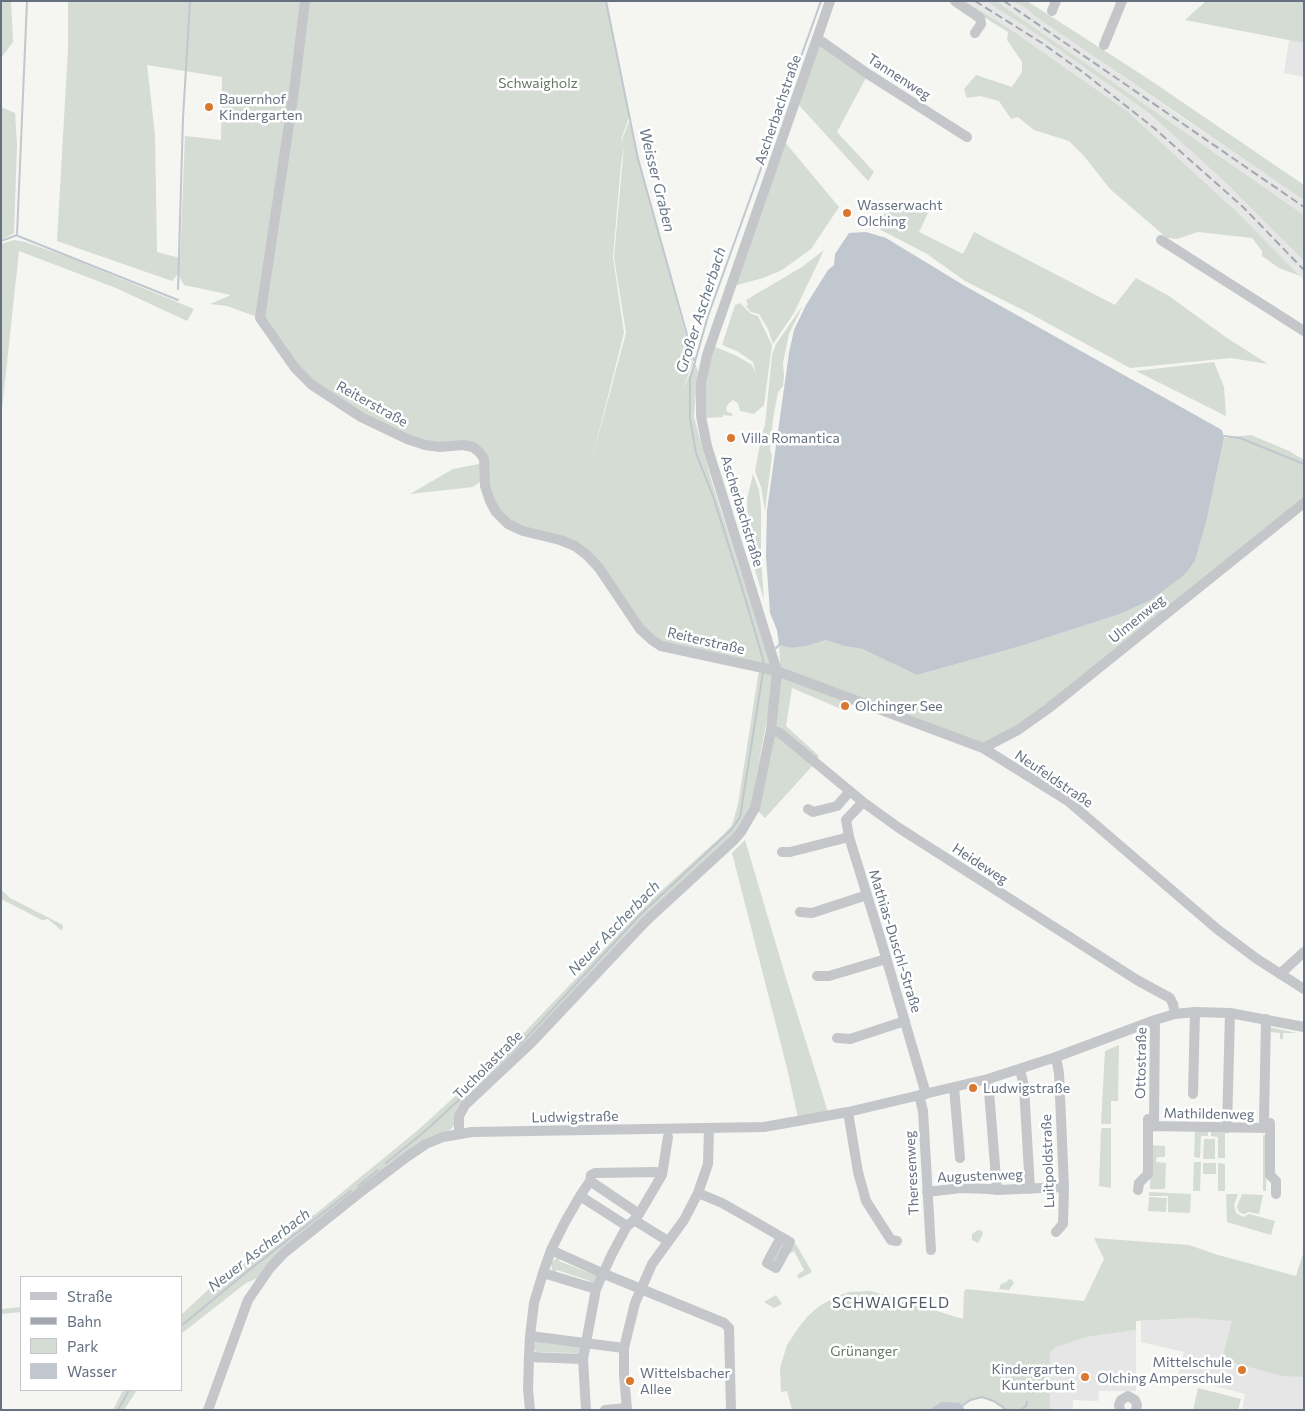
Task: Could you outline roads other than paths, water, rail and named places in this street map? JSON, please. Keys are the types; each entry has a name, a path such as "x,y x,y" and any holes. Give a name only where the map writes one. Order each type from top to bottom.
{"street":[{"name":"Reiterstraße","path":"305,1 294,92 260,318 265,326 295,368 306,379 361,417 406,439 425,445 463,445 473,447 484,458 486,467 485,486 496,512 508,524 523,531 560,540 575,546 588,556 599,568 640,629 652,640 661,646 777,671"},
{"name":"Ascherbachstraße","path":"741,832 755,808 771,730 777,671 707,446 701,416 701,383 707,355 830,1"},
{"path":"955,1 980,18 981,24 975,33"},
{"path":"1104,45 1122,1"},
{"name":"Tannenweg","path":"817,38 868,74 967,137"},
{"path":"1161,240 1304,331"},
{"name":"Ulmenweg","path":"982,748 1018,730 1049,708 1304,503"},
{"name":"Neufeldstraße","path":"777,671 982,748 1068,801 1217,929 1304,989"},
{"name":"Heideweg","path":"771,730 780,733 863,802 899,828 1136,980 1170,998 1175,1014"},
{"path":"808,809 814,812 837,806 850,791"},
{"name":"Mathias-Duschl-Straße","path":"863,802 846,820 849,837 905,1021 922,1095"},
{"name":"Tucholastraße","path":"459,1134 460,1116 465,1105 532,1042 646,921 741,832"},
{"path":"782,852 790,852 849,837"},
{"path":"800,912 812,913 868,895"},
{"path":"1280,974 1304,952"},
{"path":"817,976 829,976 886,959"},
{"path":"1193,1094 1195,1012"},
{"name":"Ludwigstraße","path":"459,1134 482,1132 764,1128 848,1112 988,1079 1056,1057 1175,1014 1195,1012 1230,1013 1304,1027"},
{"path":"1227,1128 1230,1013"},
{"path":"1266,1019 1265,1105 1270,1109 1270,1175 1276,1181 1276,1194"},
{"name":"Ottostraße","path":"1138,1190 1139,1182 1148,1174 1148,1125 1154,1120 1155,1020"},
{"path":"837,1038 850,1039 905,1021"},
{"name":"Luitpoldstraße","path":"1056,1057 1059,1073 1064,1187 1063,1224 1056,1232"},
{"path":"1020,1069 1024,1088 1030,1188"},
{"path":"988,1079 997,1190"},
{"path":"954,1087 960,1158"},
{"name":"Theresenweg","path":"922,1095 931,1250"},
{"path":"848,1112 858,1172 866,1201 891,1240 896,1241"},
{"name":"Mathildenweg","path":"1148,1125 1227,1128 1270,1127"},
{"path":"606,1410 627,1409 624,1348 628,1325 640,1288 652,1264 684,1220 698,1192 708,1164 709,1129"},
{"path":"208,1410 248,1300 270,1268 284,1253 326,1218 408,1156 426,1144 443,1137 459,1134"},
{"path":"586,1410 583,1359 596,1289 602,1274 633,1220 662,1175 668,1137"},
{"path":"530,1410 528,1357 534,1303 551,1250 565,1222 590,1181 591,1175 594,1172 656,1172 662,1175"},
{"path":"590,1181 633,1220"},
{"name":"Augustenweg","path":"927,1192 961,1188 997,1190 1064,1187"},
{"path":"698,1192 781,1237"},
{"path":"580,1196 633,1220 668,1241"},
{"path":"551,1250 602,1274 724,1323 728,1328 731,1410"},
{"path":"543,1273 596,1289"},
{"path":"530,1336 624,1348"},
{"path":"528,1357 583,1359"},
{"path":"1120,1410 1120,1400 1128,1396 1136,1400 1136,1410"}],"water":[{"name":"Olchinger See","path":"866,232 886,238 965,286 1222,430 1224,438 1207,519 1195,561 1184,575 1151,600 1120,614 1021,646 917,675 862,649 826,640 792,648 779,645 777,630 770,613 766,556 767,510 789,353 794,330 806,305 828,270 834,265 835,254 849,233"},
{"path":"942,1402 960,1403 965,1410 929,1410"}],"waterway":[{"path":"1,241 17,235 27,1"},
{"path":"178,289 183,118 190,1"},
{"name":"Weisser Graben","path":"606,1 638,159 694,360"},
{"name":"Großer Ascherbach","path":"763,665 763,659 743,591 714,499 696,453 690,419 690,379 708,316 821,1"},
{"path":"18,236 178,300"},
{"path":"1224,436 1240,438 1304,464"},
{"path":"776,648 779,645"},
{"name":"Neuer Ascherbach","path":"386,1163 424,1132 523,1041 640,915 732,829 740,817 763,672"},
{"name":"Neuer Ascherbach","path":"358,1186 378,1170"},
{"name":"Neuer Ascherbach","path":"182,1325 249,1270 351,1191"},
{"name":"Neuer Ascherbach","path":"118,1410 128,1391"},
{"path":"962,1406 970,1400 982,1397 994,1401 1007,1410"},
{"path":"1020,1410 1026,1406 1027,1402"}],"railway":[{"path":"975,1 1042,43 1154,128 1243,207 1304,270"},
{"path":"1004,1 1304,207"}],"place":[{"name":"Bauernhof Kindergarten","path":"209,107"},
{"name":"Wasserwacht Olching","path":"847,213"},
{"name":"Villa Romantica","path":"731,438"},
{"name":"Olchinger See","path":"845,706"},
{"name":"Ludwigstraße","path":"973,1088"},
{"name":"Mittelschule Olching Amperschule","path":"1242,1370"},
{"name":"Kindergarten Kunterbunt","path":"1085,1377"},
{"name":"Wittelsbacher Allee","path":"630,1381"}],"district":[{"name":"SCHWAIGFELD","path":"891,1303"}],"park label":[{"name":"Schwaigholz","path":"538,83"},
{"name":"Grünanger","path":"864,1351"}]}
